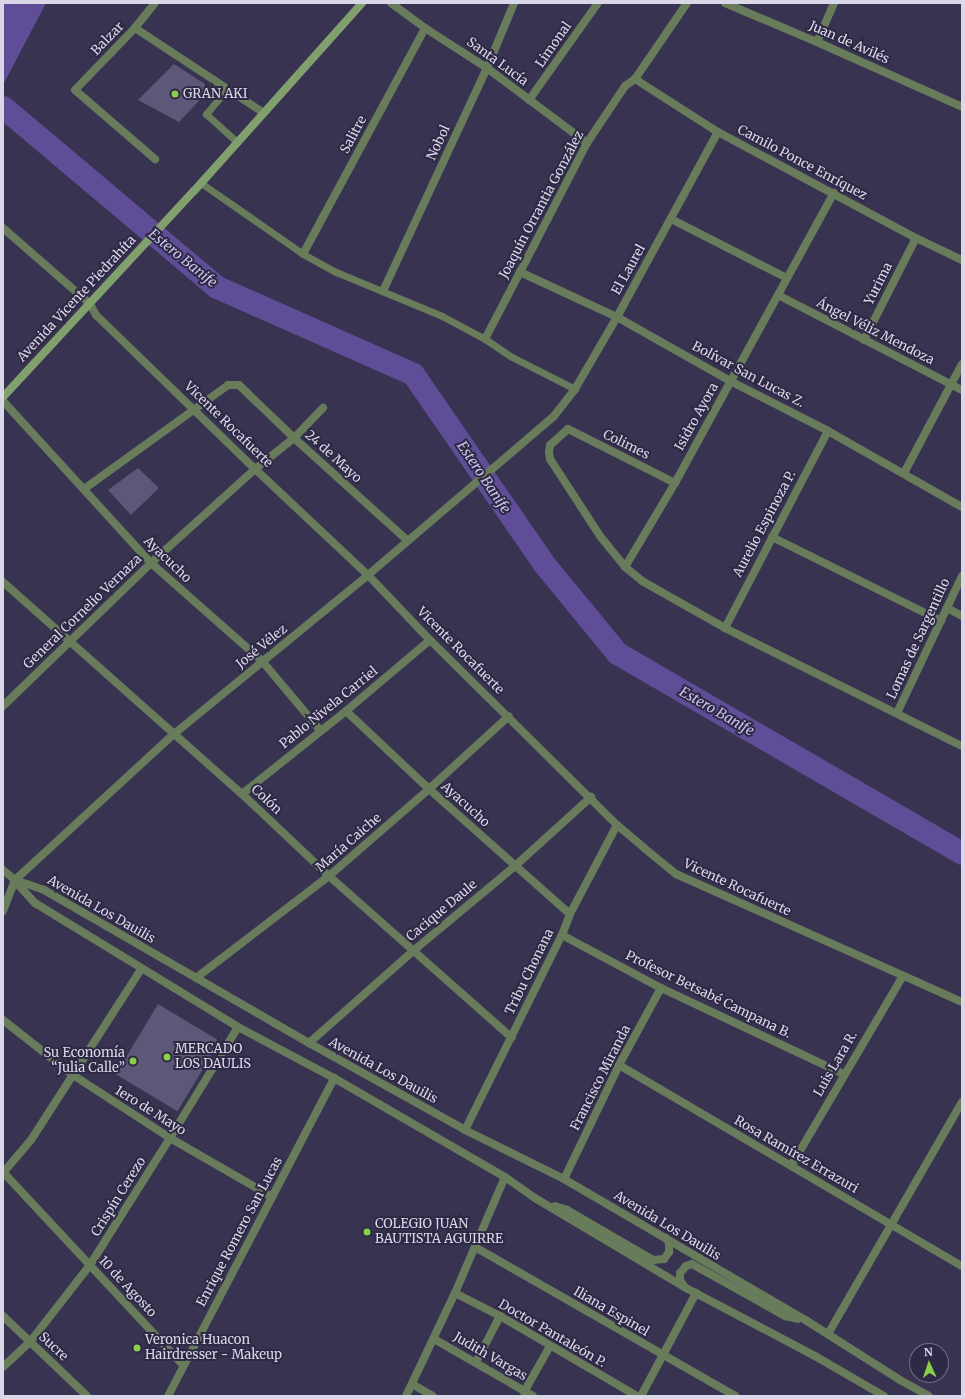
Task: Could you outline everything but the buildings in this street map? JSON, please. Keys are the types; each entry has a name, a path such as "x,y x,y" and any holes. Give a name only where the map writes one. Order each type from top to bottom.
{"main road":[{"name":"Avenida Vicente Piedrahíta","path":"3,397 194,191 362,3"}],"street":[{"name":"Balzar","path":"155,3 135,28 75,90 155,159"},
{"name":"Santa Lucía","path":"392,3 425,28 487,68 587,143"},
{"name":"Nobol","path":"383,291 487,68 514,3"},
{"name":"Limonal","path":"529,100 598,3"},
{"name":"Joaquín Orrantia González","path":"485,339 587,143 625,86 635,79 687,3"},
{"name":"Juan de Avilés","path":"725,3 817,42 962,107"},
{"path":"817,42 834,3"},
{"path":"135,28 264,113"},
{"name":"Salitre","path":"303,254 425,28"},
{"name":"Camilo Ponce Enríquez","path":"635,79 718,132 916,238 962,260"},
{"name":"El Laurel","path":"554,416 575,389 617,317 718,132"},
{"name":"Isidro Ayora","path":"625,567 675,482 834,193"},
{"path":"671,218 787,278"},
{"name":"Vicente Rocafuerte","path":"3,228 90,304 96,315 255,469 368,575 430,640 591,797 617,825 676,874 962,1002"},
{"name":"Yurima","path":"864,340 916,238"},
{"name":"Bolívar San Lucas Z.","path":"520,272 617,317 730,381 828,431 962,507"},
{"name":"Ángel Véliz Mendoza","path":"778,295 962,390"},
{"path":"904,473 962,364"},
{"name":"24 de Mayo","path":"195,410 228,385 239,385 245,389 294,438 407,540"},
{"name":"Ayacucho","path":"3,401 151,563 262,661 320,730"},
{"name":"General Cornelio Vernaza","path":"3,706 151,563 255,469 294,438 323,408"},
{"path":"84,489 195,410"},
{"name":"José Vélez","path":"3,911 14,880 174,734 368,575 407,540 554,416"},
{"name":"Colimes","path":"625,567 600,536 550,459 548,452 550,444 568,429 675,482"},
{"name":"Aurelio Espinoza P.","path":"724,628 828,431"},
{"path":"772,537 941,621"},
{"path":"625,567 642,581 724,628 962,746"},
{"name":"Lomas de Sargentillo","path":"898,713 941,621 958,594 962,576"},
{"name":"Colón","path":"3,582 68,642 242,794 329,876 512,1038"},
{"path":"948,608 962,616"},
{"name":"Pablo Nivela Carriel","path":"242,794 320,730 346,711 430,640"},
{"name":"Ayacucho","path":"346,711 429,789 570,914"},
{"name":"María Caiche","path":"196,978 329,876 429,789 509,716"},
{"name":"Cacique Daule","path":"309,1044 413,951 515,866 591,797"},
{"name":"Tribu Chonana","path":"465,1130 512,1038 562,935 570,914 617,825"},
{"path":"3,870 14,880"},
{"name":"Avenida Los Dauilis","path":"14,880 35,903 238,1027 334,1078 505,1177 535,1198 686,1288 815,1356 875,1393 884,1396"},
{"name":"Avenida Los Dauilis","path":"14,880 44,890 309,1044 465,1130 564,1179 828,1334 900,1380 929,1396"},
{"name":"Profesor Betsabé Campana B.","path":"562,935 661,988 844,1074"},
{"path":"3,1173 31,1140 141,969"},
{"name":"Luis Lara R.","path":"791,1166 903,976"},
{"name":"Francisco Miranda","path":"564,1179 619,1065 661,988"},
{"name":"1ero de Mayo","path":"3,1020 73,1075 170,1138 272,1197"},
{"name":"Crispín Cerezo","path":"3,1367 30,1342 90,1265 238,1027"},
{"name":"Rosa Ramírez Errazuri","path":"619,1065 962,1266"},
{"name":"Enrique Romero San Lucas","path":"168,1396 334,1078"},
{"path":"828,1334 962,1102"},
{"name":"10 de Agosto","path":"3,1173 183,1365"},
{"path":"406,1396 476,1247 505,1177"},
{"path":"535,1198 567,1210 653,1260 664,1259 669,1252 669,1243 665,1238"},
{"name":"Iliana Espinel","path":"476,1247 735,1396"},
{"path":"686,1288 680,1280 679,1275 686,1266 692,1264 785,1316 807,1322"},
{"name":"Doctor Pantaleón P.","path":"455,1293 500,1316 637,1396"},
{"path":"642,1396 662,1355 696,1293"},
{"name":"Sucre","path":"3,1316 87,1396"},
{"path":"476,1362 500,1316"},
{"name":"Judith Vargas","path":"434,1339 533,1396"},
{"path":"524,1392 550,1346"},
{"path":"412,1384 432,1396"}],"lane":[{"path":"226,89 206,114 237,142"},
{"path":"201,183 303,254 336,272 442,316 485,339 512,357 575,389"}],"shaded area":[{"path":"3,3 46,3 3,85"}],"waterway":[{"name":"Estero Banife","path":"3,107 217,287 413,374 544,564 617,653 962,853"}],"place":[{"name":"GRAN AKI","path":"175,94"},
{"name":"MERCADO LOS DAULIS","path":"167,1057"},
{"name":"Su Economía “Julia Calle”","path":"133,1061"},
{"name":"COLEGIO JUAN BAUTISTA AGUIRRE","path":"367,1232"},
{"name":"Veronica Huacon Hairdresser - Makeup","path":"137,1348"}]}
